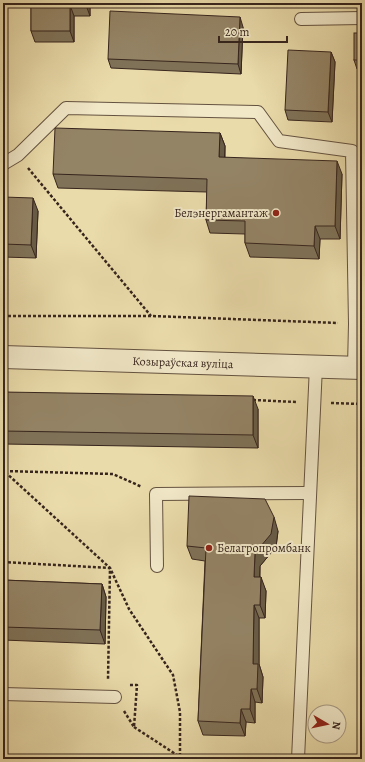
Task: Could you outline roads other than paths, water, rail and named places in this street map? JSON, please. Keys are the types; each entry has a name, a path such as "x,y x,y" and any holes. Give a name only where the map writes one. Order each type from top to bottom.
{"street":[{"name":"Козыраўская вуліца","path":"3,357 358,368"}],"lane":[{"path":"301,19 362,18"},
{"path":"3,164 18,156 66,108 258,112 279,140 352,151 355,324 358,368"},
{"path":"298,759 313,402 316,366"},
{"path":"157,566 156,494 309,494"},
{"path":"3,694 115,697"}],"place":[{"name":"Белэнергамантаж","path":"276,213"},
{"name":"Белагропромбанк","path":"209,548"}]}
